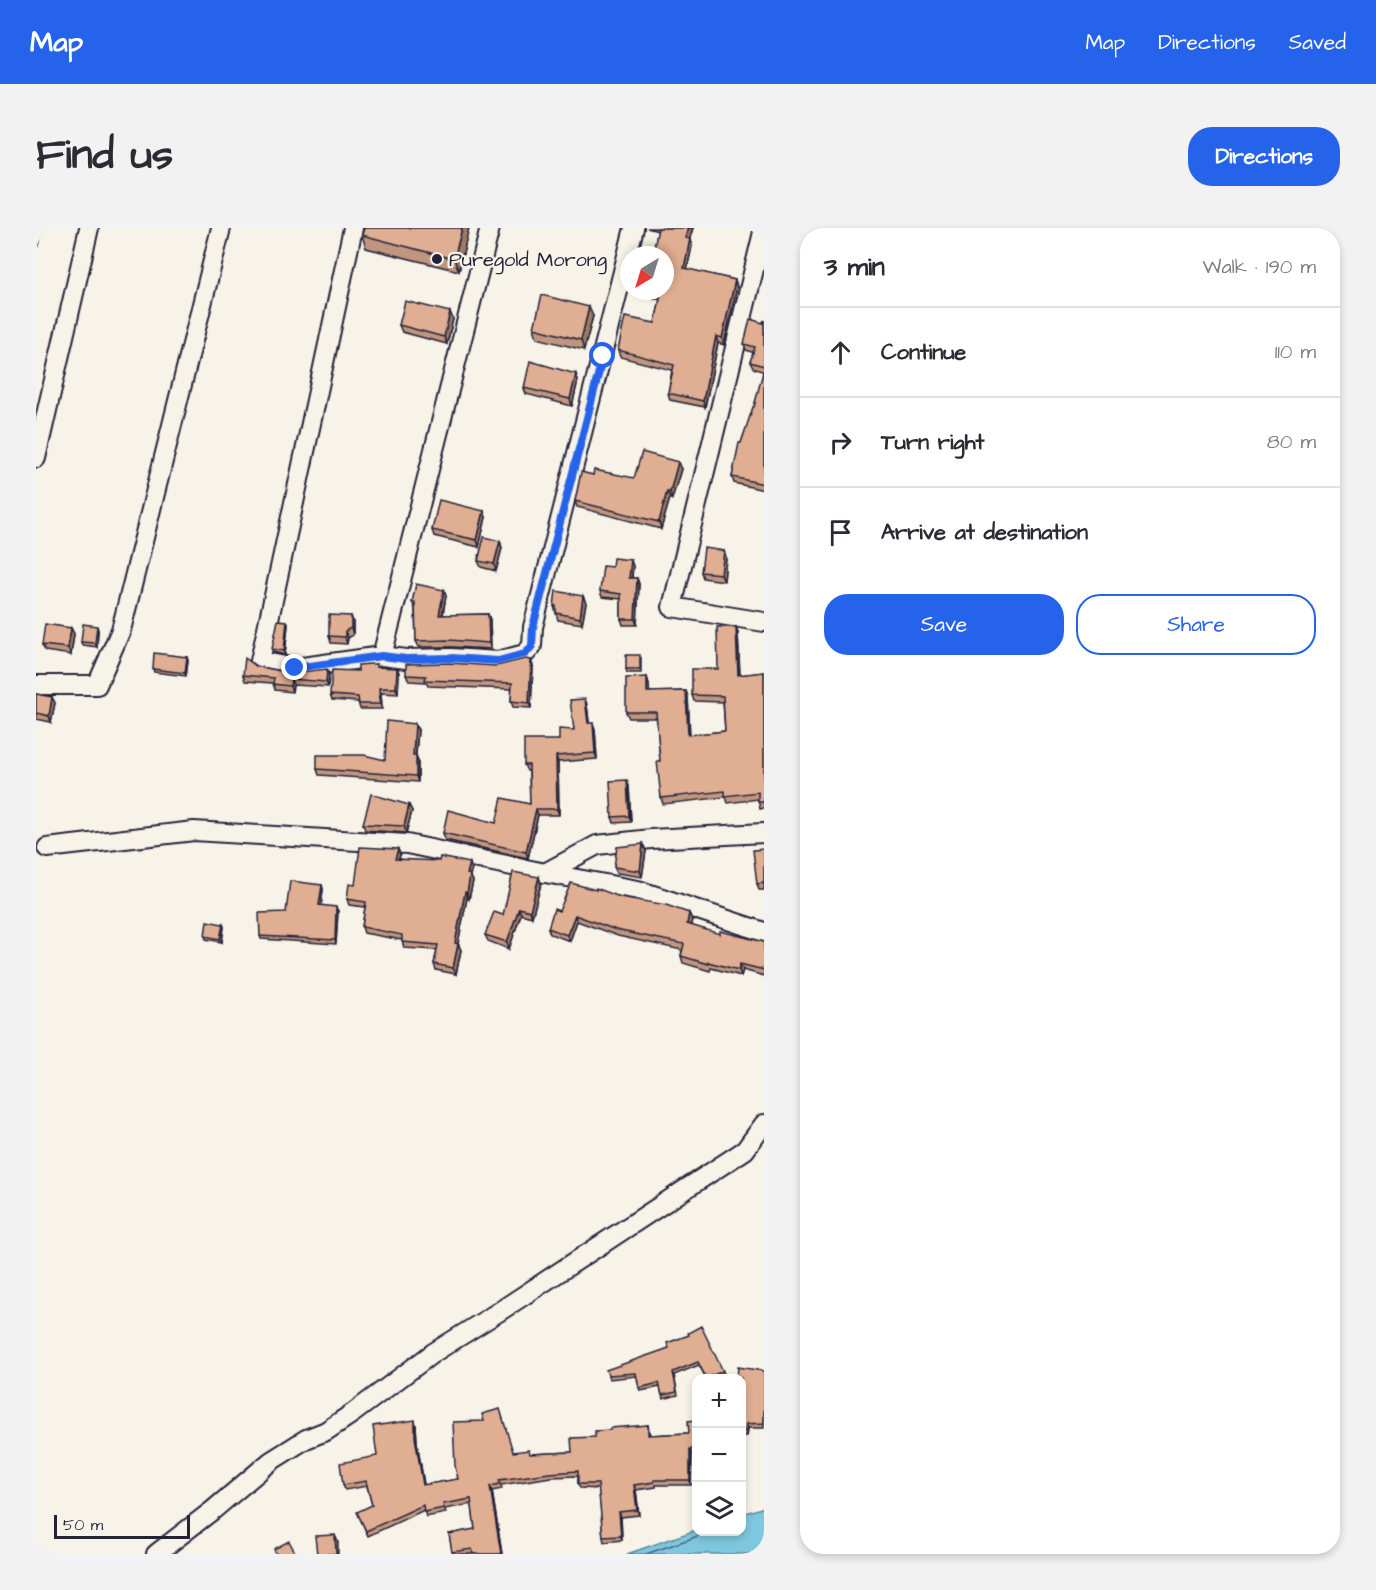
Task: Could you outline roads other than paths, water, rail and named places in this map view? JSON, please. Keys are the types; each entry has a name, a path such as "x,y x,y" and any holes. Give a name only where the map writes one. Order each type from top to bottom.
{"street":[{"path":"36,458 89,228"},
{"path":"36,685 97,685 121,630 221,228"},
{"path":"354,228 260,661 295,668 382,656 406,659 451,658 498,661 525,654 532,646 533,627 634,228"},
{"path":"382,656 489,228"},
{"path":"764,228 672,607 764,622"},
{"path":"47,848 194,831 407,844 638,890 764,932"},
{"path":"545,873 597,845 651,839 764,833"},
{"path":"156,1554 271,1461 306,1439 326,1431 433,1353 501,1311 745,1150 764,1124"}],"water":[{"path":"764,1507 764,1554 627,1554 692,1531 692,1536 746,1536 746,1513"}],"place":[{"name":"Puregold Morong","path":"437,259"}]}
